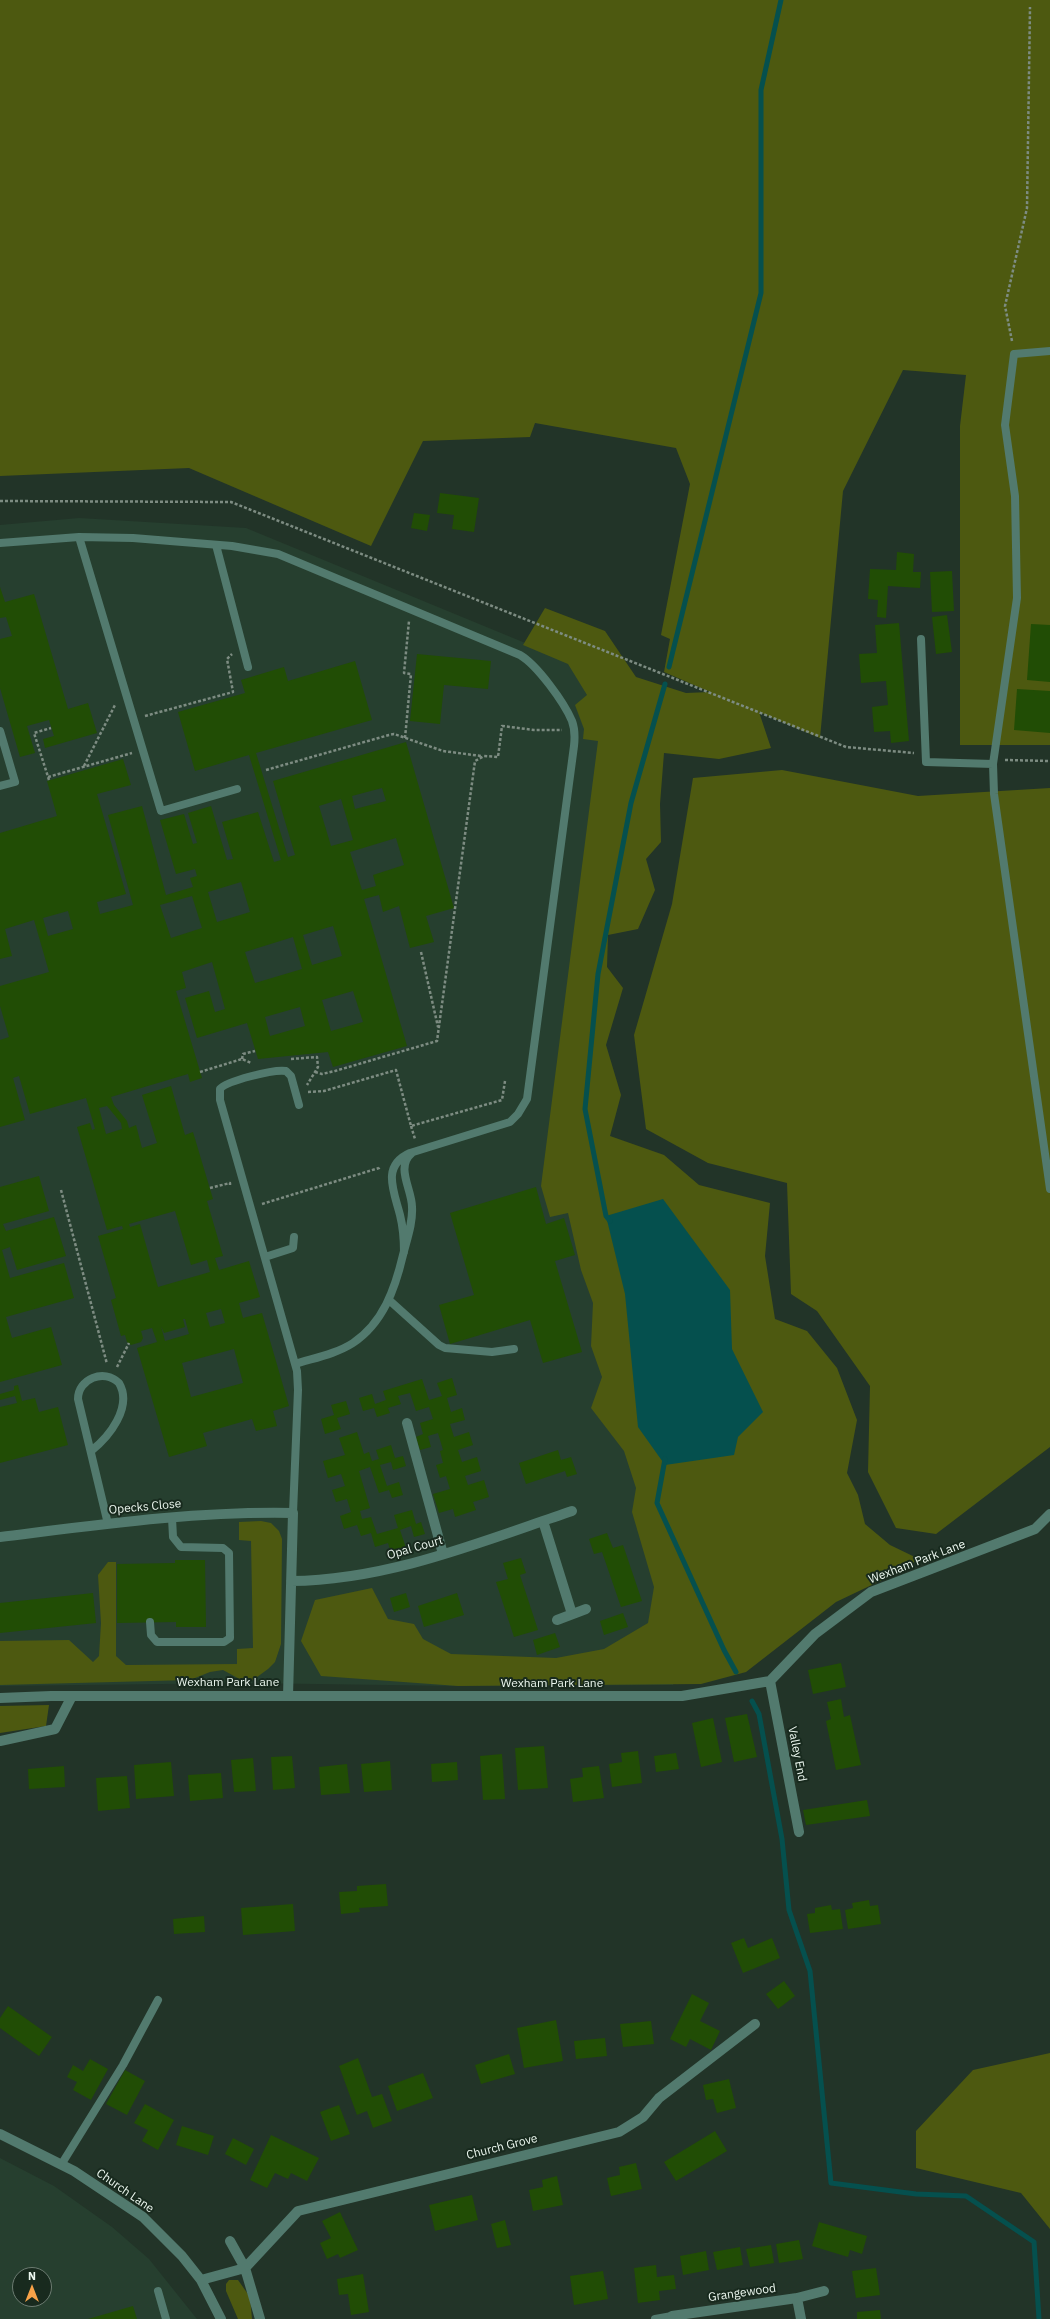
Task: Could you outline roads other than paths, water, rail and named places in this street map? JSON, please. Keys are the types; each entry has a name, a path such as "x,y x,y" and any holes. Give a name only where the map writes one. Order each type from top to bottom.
{"street":[{"path":"407,1423 443,1554"},
{"name":"Opal Court","path":"291,1581 324,1581 377,1573 443,1554 572,1511"},
{"name":"Opecks Close","path":"0,1537 172,1518 250,1512 294,1513"},
{"path":"288,1696 294,1513"},
{"name":"Wexham Park Lane","path":"0,1698 72,1696 682,1696 770,1681 815,1634 871,1592 1035,1529 1050,1514"},
{"path":"543,1521 572,1614"},
{"path":"557,1620 586,1609"},
{"name":"Valley End","path":"770,1681 799,1832"},
{"path":"0,1741 55,1729 72,1696"},
{"name":"Church Grove","path":"245,2268 298,2211 619,2132 643,2117 659,2098 754,2024"},
{"name":"Church Lane","path":"0,2134 61,2165 144,2217 182,2256 201,2280 221,2319"},
{"path":"230,2241 245,2268 260,2319"},
{"path":"201,2280 245,2268"},
{"name":"Grangewood","path":"672,2316 693,2316 796,2298 824,2291"},
{"path":"796,2298 801,2319"}],"lane":[{"path":"1050,351 1014,354 1010,377 1005,425 1015,496 1017,598 993,762 994,794 1050,1189"},
{"path":"79,537 161,810 237,789"},
{"path":"0,543 79,537 133,538 216,545 278,554 528,660 567,712 574,729 574,746 527,1099 518,1114 510,1122 415,1151 399,1159 392,1168 391,1175 403,1227 404,1252"},
{"path":"216,545 248,667"},
{"path":"921,640 926,762 993,762"},
{"path":"0,731 15,782 0,786"},
{"path":"294,1513 298,1390 295,1364 220,1100 220,1089 229,1083 278,1071 286,1071 291,1076 299,1105"},
{"path":"295,1364 323,1356 352,1343 370,1327 389,1300 404,1252 412,1214 412,1201 404,1172 405,1162 415,1151"},
{"path":"265,1257 293,1248 294,1237"},
{"path":"389,1300 439,1345 445,1348 492,1352 514,1349"},
{"path":"91,1451 109,1434 122,1408 122,1388 116,1380 104,1376 90,1378 83,1384 79,1391 78,1399 108,1524"},
{"path":"150,1622 150,1635 157,1642 224,1642 230,1638 229,1553 223,1548 181,1547 173,1537 172,1518"},
{"path":"61,2165 123,2065 158,2000"},
{"path":"158,2291 166,2319"},
{"path":"655,2319 672,2316"}],"water":[{"path":"663,1199 730,1290 732,1349 763,1412 738,1437 734,1455 665,1465 638,1427 625,1294 606,1216"}],"waterway":[{"path":"669,667 761,293 761,90 781,0"},
{"path":"610,1221 606,1216 585,1109 598,974 631,803 665,684"},
{"path":"665,1459 657,1503 724,1650 736,1672"},
{"path":"752,1701 759,1714 782,1839 789,1910 810,1971 831,2183 916,2194 966,2196 1034,2242 1039,2319"}]}
